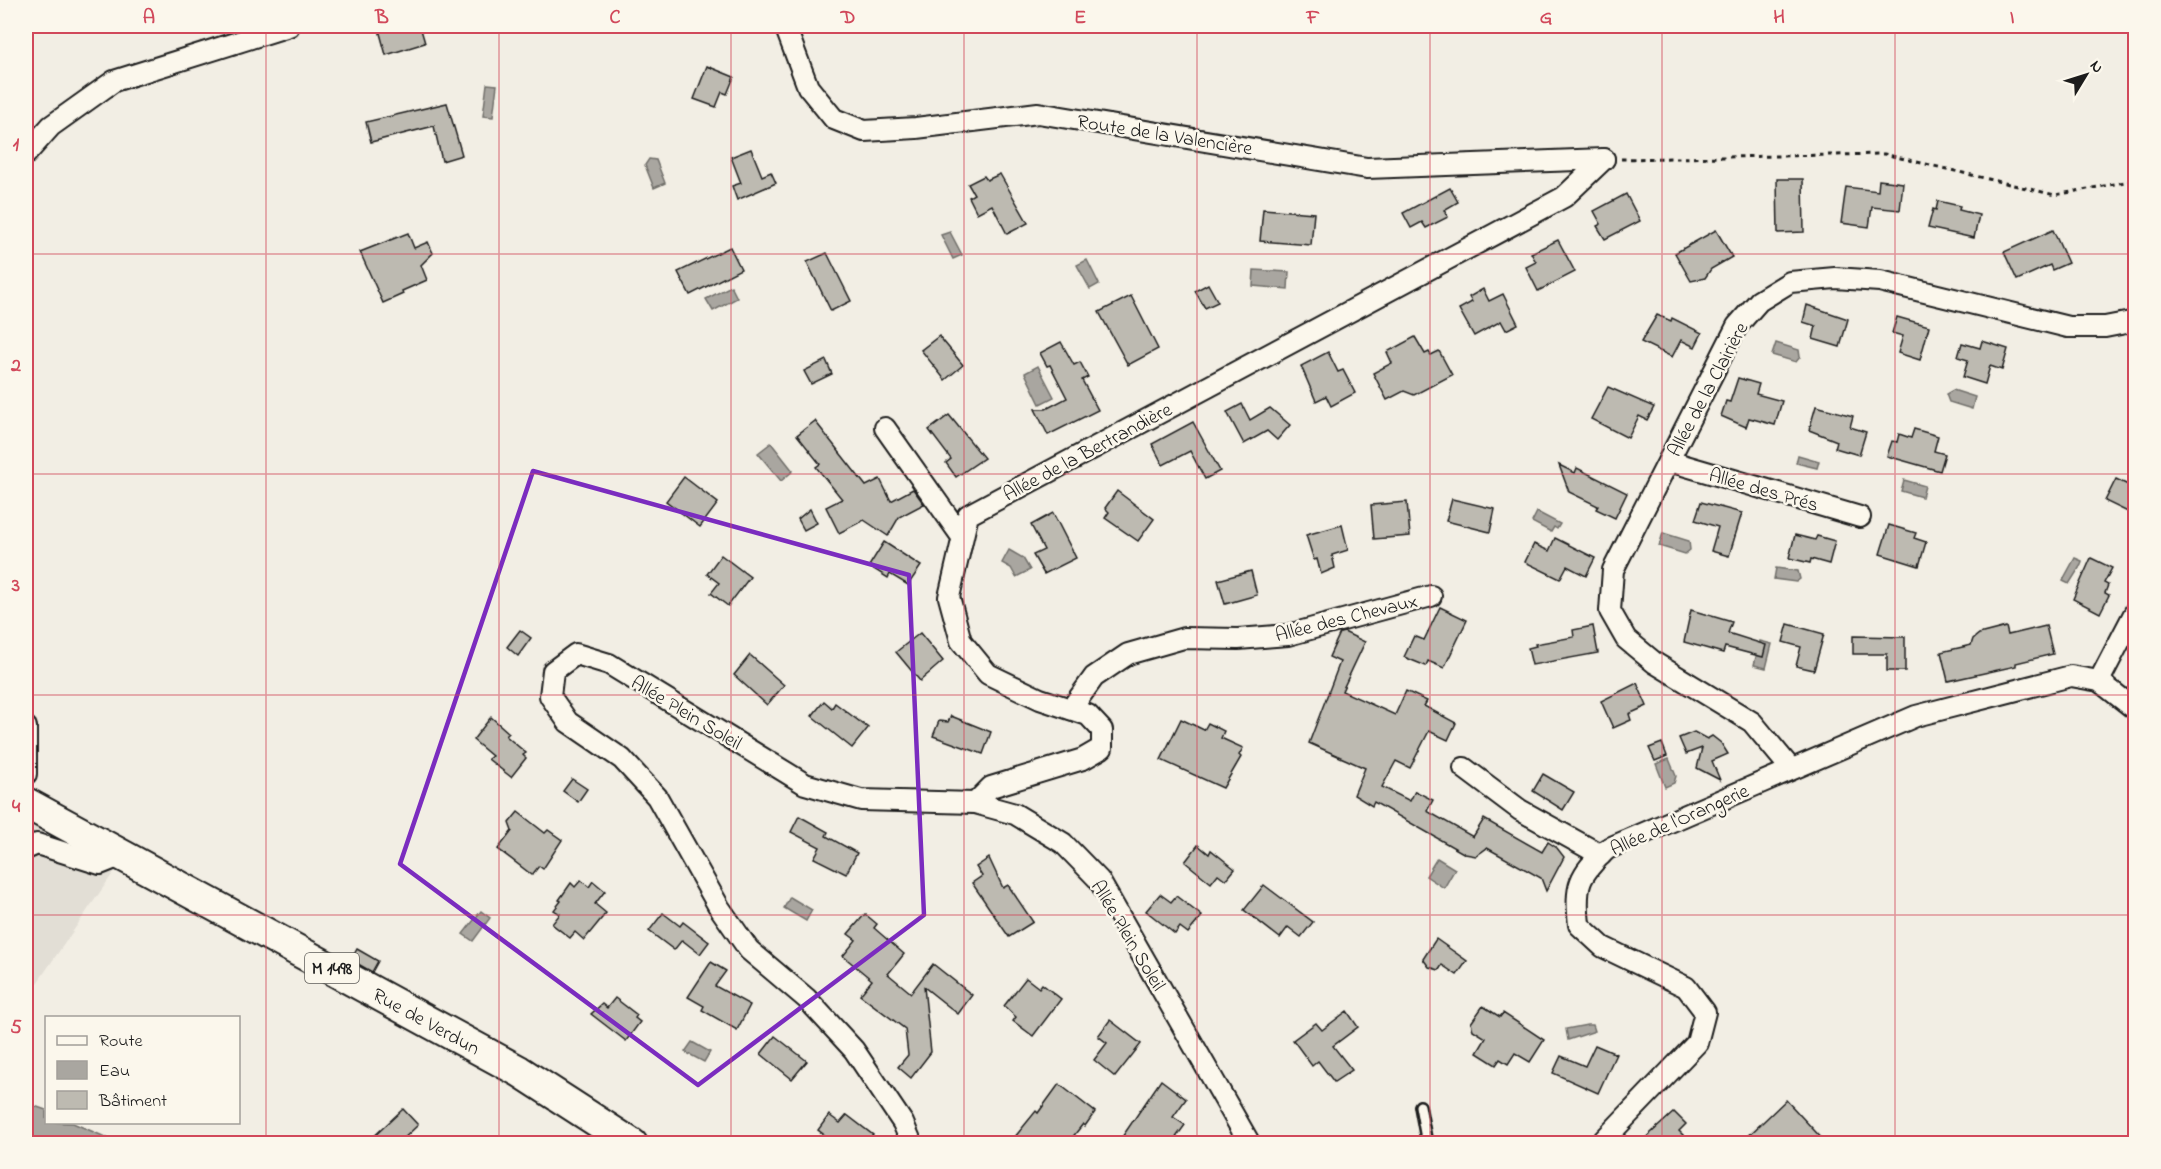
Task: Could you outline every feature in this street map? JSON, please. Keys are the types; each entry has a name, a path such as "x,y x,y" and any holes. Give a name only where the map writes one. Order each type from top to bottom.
{"main road":[{"name":"Rue de Verdun","path":"26,803 120,856 304,952 519,1071 632,1143"}],"street":[{"path":"26,154 51,126 114,81 289,26"},
{"name":"Route de la Valencière","path":"785,26 808,87 834,119 864,131 916,128 1038,113 1367,168 1604,159"},
{"name":"Allée de la Bertrandière","path":"975,803 991,787 1083,759 1102,748 1102,730 1088,715 1040,699 988,674 961,641 949,597 968,515 1564,197 1604,159"},
{"name":"Allée de la Clairière","path":"1791,769 1752,722 1654,663 1626,639 1610,611 1613,570 1737,326 1759,301 1790,282 1835,278 1880,281 2068,327 2106,327 2136,321"},
{"path":"885,428 962,537"},
{"name":"Allée des Prés","path":"1669,461 1860,517"},
{"name":"Allée des Chevaux","path":"1071,709 1094,677 1128,654 1184,638 1238,639 1288,634 1431,596"},
{"path":"2099,681 2136,610"},
{"name":"Allée Plein Soleil","path":"912,1143 903,1123 854,1050 807,999 749,950 719,907 657,797 621,759 568,722 550,696 553,672 576,654 609,664 805,784 861,800 975,803 1015,814 1063,843 1099,880 1250,1143"},
{"name":"Allée de l'Orangerie","path":"1600,1143 1697,1043 1706,1012 1686,987 1603,947 1579,925 1576,897 1584,872 1608,849 1916,716 2071,676 2099,681 2136,710"},
{"path":"26,727 26,774"},
{"path":"1464,768 1520,810 1601,855"},
{"path":"26,849 37,844 100,864 120,856"}],"lane":[{"path":"1420,1106 1427,1143"}],"path":[{"path":"1604,159 1884,154 2055,195 2136,180"}],"highlighted area":[{"path":"533,471 909,575 924,915 698,1085 400,864"}],"shaded area":[{"path":"26,819 116,869 26,999"}],"water":[{"path":"487,84 497,85 493,117 483,116"},
{"path":"649,159 656,160 665,183 654,188 645,165"},
{"path":"950,232 962,255 953,259 941,235"},
{"path":"1087,260 1099,284 1090,289 1077,265"},
{"path":"1254,270 1289,272 1288,289 1253,286"},
{"path":"731,286 737,298 713,311 706,299"},
{"path":"1776,343 1799,350 1800,357 1796,362 1772,355"},
{"path":"1038,366 1054,397 1040,404 1025,373"},
{"path":"1953,390 1975,397 1972,409 1949,402 1946,394"},
{"path":"771,443 793,471 781,481 758,453"},
{"path":"1798,455 1819,461 1817,468 1796,463"},
{"path":"1904,480 1925,486 1922,497 1901,491"},
{"path":"1537,512 1560,524 1557,529 1554,527 1551,532 1532,522"},
{"path":"1663,533 1689,541 1690,550 1685,554 1659,546"},
{"path":"1009,550 1023,558 1030,570 1016,577 1011,568 1002,563"},
{"path":"2075,558 2082,561 2069,584 2063,581"},
{"path":"1776,568 1798,571 1800,579 1796,582 1774,579"},
{"path":"1760,641 1772,644 1766,668 1754,665"},
{"path":"1669,759 1676,776 1674,783 1665,787 1656,764"},
{"path":"1437,858 1455,869 1444,888 1426,876"},
{"path":"790,897 812,910 806,921 784,908"},
{"path":"481,911 490,918 473,941 463,934"},
{"path":"1593,1025 1595,1031 1568,1040 1566,1029"},
{"path":"692,1042 710,1052 704,1062 685,1052"},
{"path":"26,1103 45,1110 45,1124 75,1124 119,1143 85,1143 26,1120"}],"building":[{"path":"378,26 420,26 425,43 386,55"},
{"path":"707,66 734,77 727,94 722,92 716,107 694,99"},
{"path":"447,103 462,155 442,161 434,126 371,142 366,122"},
{"path":"751,149 762,176 771,172 776,183 737,200 732,186 741,183 731,157"},
{"path":"1000,174 1028,223 1007,234 992,205 977,213 969,197 974,194 968,184 984,176 987,180"},
{"path":"1777,179 1803,179 1804,232 1778,233"},
{"path":"1879,180 1903,183 1900,210 1872,207 1869,227 1841,223 1846,187 1878,191"},
{"path":"1450,188 1458,202 1444,210 1448,217 1426,228 1422,222 1411,228 1403,213"},
{"path":"1626,194 1640,221 1605,239 1597,226 1601,224 1594,211"},
{"path":"1938,201 1960,206 1959,210 1979,215 1974,238 1928,228 1933,209 1936,210"},
{"path":"1263,209 1314,213 1311,245 1260,241"},
{"path":"1716,230 1732,257 1711,269 1705,278 1691,281 1675,253"},
{"path":"2053,230 2068,263 2052,270 2050,265 2017,280 2004,252"},
{"path":"408,233 414,248 428,242 433,253 421,265 427,280 402,291 403,294 383,303 360,252"},
{"path":"1558,240 1575,272 1538,291 1526,267 1536,262 1531,253"},
{"path":"730,247 741,269 690,295 678,272"},
{"path":"827,253 851,301 831,311 807,262"},
{"path":"1208,284 1218,302 1205,308 1195,291"},
{"path":"1483,289 1489,301 1503,294 1518,324 1506,330 1501,321 1474,336 1459,309 1472,302 1469,297"},
{"path":"1131,296 1158,349 1128,365 1099,312"},
{"path":"1807,305 1848,319 1840,347 1813,339 1816,326 1803,322"},
{"path":"1657,315 1671,321 1672,318 1702,333 1695,347 1681,340 1672,357 1641,342"},
{"path":"1897,317 1929,326 1920,360 1898,353 1903,336 1892,333"},
{"path":"939,336 963,365 945,380 921,350"},
{"path":"1415,337 1425,354 1429,352 1431,355 1439,351 1452,375 1414,395 1404,391 1387,400 1373,373 1392,363 1387,352"},
{"path":"1982,341 2008,349 2002,370 1990,366 1985,384 1963,377 1968,360 1958,357 1962,343 1980,348"},
{"path":"1061,342 1074,365 1080,362 1088,377 1082,380 1098,410 1048,435 1035,409 1046,409 1067,398 1050,365 1047,366 1040,353"},
{"path":"1328,352 1338,372 1343,370 1355,393 1331,406 1326,396 1316,401 1301,366"},
{"path":"826,360 832,374 811,384 804,371"},
{"path":"1738,378 1759,384 1756,394 1782,401 1775,425 1749,418 1746,427 1721,416 1726,401 1730,402"},
{"path":"1608,387 1654,407 1647,420 1639,416 1628,438 1591,419"},
{"path":"1242,404 1250,420 1270,408 1290,425 1277,440 1267,431 1244,444 1227,412"},
{"path":"1816,406 1853,416 1850,427 1866,432 1859,455 1835,448 1837,441 1809,430"},
{"path":"949,415 984,458 956,477 946,463 951,459 929,430"},
{"path":"815,421 866,486 880,479 891,501 913,489 924,504 899,517 888,536 864,520 839,533 826,507 842,499 816,467 820,464 797,435"},
{"path":"1193,422 1220,471 1205,479 1190,451 1163,465 1152,444"},
{"path":"1914,429 1938,436 1934,451 1945,454 1940,471 1887,456 1892,441 1897,442 1899,434 1911,438"},
{"path":"1559,465 1575,473 1577,468 1627,493 1615,518 1596,509 1598,506 1569,492"},
{"path":"684,477 718,503 700,527 666,501"},
{"path":"2116,479 2136,489 2136,516 2105,501"},
{"path":"1117,491 1154,519 1138,541 1105,518 1109,512 1105,508"},
{"path":"1452,499 1495,509 1490,532 1446,521"},
{"path":"1407,502 1410,536 1374,539 1371,505"},
{"path":"1701,502 1742,513 1729,556 1711,551 1718,527 1695,520"},
{"path":"810,509 817,523 804,530 798,519"},
{"path":"1053,513 1076,558 1044,574 1033,555 1044,550 1031,525"},
{"path":"1342,525 1348,550 1332,555 1335,568 1321,574 1306,535"},
{"path":"1889,525 1916,533 1914,538 1926,542 1919,566 1880,554"},
{"path":"1795,535 1815,540 1817,536 1835,541 1829,564 1811,559 1810,563 1789,558"},
{"path":"1555,538 1595,558 1586,576 1567,566 1560,579 1525,562 1534,544 1549,551"},
{"path":"884,542 921,566 908,585 890,574 888,578 869,566"},
{"path":"721,555 750,577 728,606 711,593 719,583 707,574"},
{"path":"2091,558 2112,568 2104,583 2108,585 2105,593 2109,595 2100,613 2073,599"},
{"path":"1251,571 1257,595 1225,604 1218,580"},
{"path":"1440,607 1467,620 1444,668 1428,661 1426,666 1404,657 1414,636 1424,640"},
{"path":"1691,610 1732,622 1728,633 1766,645 1763,657 1725,647 1723,653 1684,642"},
{"path":"1788,624 1824,634 1814,670 1796,666 1801,647 1783,642"},
{"path":"1593,626 1598,653 1532,665 1528,648 1536,646 1535,644 1574,637 1573,630"},
{"path":"2046,626 2053,654 2016,663 2016,666 1948,681 1941,652 1971,645 1973,639 1979,634 2006,627 2008,635"},
{"path":"520,630 531,638 518,656 507,647"},
{"path":"1344,632 1365,642 1342,691 1395,715 1406,691 1427,701 1424,706 1456,723 1448,740 1429,731 1410,768 1396,761 1382,787 1410,801 1415,791 1433,800 1427,811 1473,837 1484,819 1542,852 1548,842 1564,857 1546,891 1541,878 1487,848 1476,856 1465,854 1374,802 1372,806 1354,795 1365,768 1309,743 1340,662 1329,657 1340,633"},
{"path":"920,633 943,661 920,681 896,652"},
{"path":"1853,636 1905,637 1905,671 1887,671 1887,654 1853,654"},
{"path":"750,655 784,685 767,705 734,675"},
{"path":"1637,683 1647,706 1629,714 1631,720 1613,728 1601,701"},
{"path":"824,701 832,708 835,703 868,728 852,748 812,716"},
{"path":"951,716 991,732 983,754 933,736 939,721 948,722"},
{"path":"491,717 509,733 506,736 526,753 523,755 526,758 511,777 488,759 492,756 473,740"},
{"path":"1181,719 1204,730 1208,723 1224,731 1221,738 1243,748 1239,755 1241,757 1223,788 1161,760"},
{"path":"1694,732 1707,739 1712,736 1721,743 1728,754 1712,761 1720,780 1697,768 1702,748 1686,754 1679,738"},
{"path":"1662,743 1667,756 1655,761 1649,748"},
{"path":"1543,774 1574,792 1563,810 1533,791"},
{"path":"572,779 587,789 578,802 563,791"},
{"path":"518,812 545,833 548,830 562,840 543,869 539,866 532,875 498,849 512,831 509,823"},
{"path":"799,816 828,832 826,836 857,853 846,874 814,858 820,847 791,832"},
{"path":"1198,845 1209,854 1211,850 1235,869 1226,880 1218,874 1211,883 1185,862"},
{"path":"989,858 1003,888 1008,885 1033,922 1009,937 972,883 982,876 976,867"},
{"path":"581,880 589,887 593,881 605,891 595,904 606,913 584,940 575,932 570,938 552,924 560,914 554,910 561,901 559,900 571,883 575,887"},
{"path":"1264,885 1313,922 1301,937 1288,927 1280,938 1244,910"},
{"path":"1160,894 1171,902 1176,896 1202,916 1188,933 1180,927 1175,934 1146,911"},
{"path":"663,913 680,926 683,922 709,942 700,954 682,940 674,950 649,931"},
{"path":"865,914 877,924 874,928 904,954 888,974 911,993 933,964 972,995 958,1014 924,987 931,1052 911,1078 898,1067 908,1055 905,1029 860,995 872,980 843,956 856,940 848,934"},
{"path":"1436,939 1467,961 1457,975 1442,965 1439,970 1429,967 1423,959"},
{"path":"357,949 378,961 372,972 351,960"},
{"path":"711,962 726,971 715,986 750,1005 737,1030 702,1010 704,1006 688,997"},
{"path":"1026,978 1039,988 1042,984 1061,999 1033,1036 1013,1021 1016,1017 1004,1006"},
{"path":"615,998 637,1015 635,1018 640,1022 626,1041 591,1014 602,1004 607,1008"},
{"path":"1483,1006 1500,1017 1503,1013 1544,1040 1530,1062 1515,1053 1508,1064 1500,1059 1496,1065 1477,1053 1486,1038 1473,1030 1471,1023"},
{"path":"1347,1011 1358,1027 1333,1046 1352,1070 1334,1082 1318,1061 1312,1066 1293,1040 1316,1023 1322,1030"},
{"path":"1110,1020 1141,1044 1115,1077 1094,1060 1107,1043 1098,1036"},
{"path":"775,1036 807,1061 792,1079 761,1054"},
{"path":"1595,1045 1616,1054 1598,1093 1553,1073 1561,1056 1585,1066"},
{"path":"1161,1080 1186,1099 1173,1117 1185,1125 1172,1143 1118,1143"},
{"path":"1059,1084 1095,1112 1085,1126 1083,1124 1068,1143 1010,1143 1036,1111 1038,1113"},
{"path":"1786,1100 1826,1143 1741,1143"},
{"path":"403,1109 418,1125 399,1143 367,1143"},
{"path":"1674,1112 1686,1124 1679,1131 1691,1143 1640,1143"},
{"path":"829,1115 840,1123 847,1115 873,1135 867,1143 835,1143 818,1130"}],"waterway":[{"path":"26,1129 64,1144"}]}
